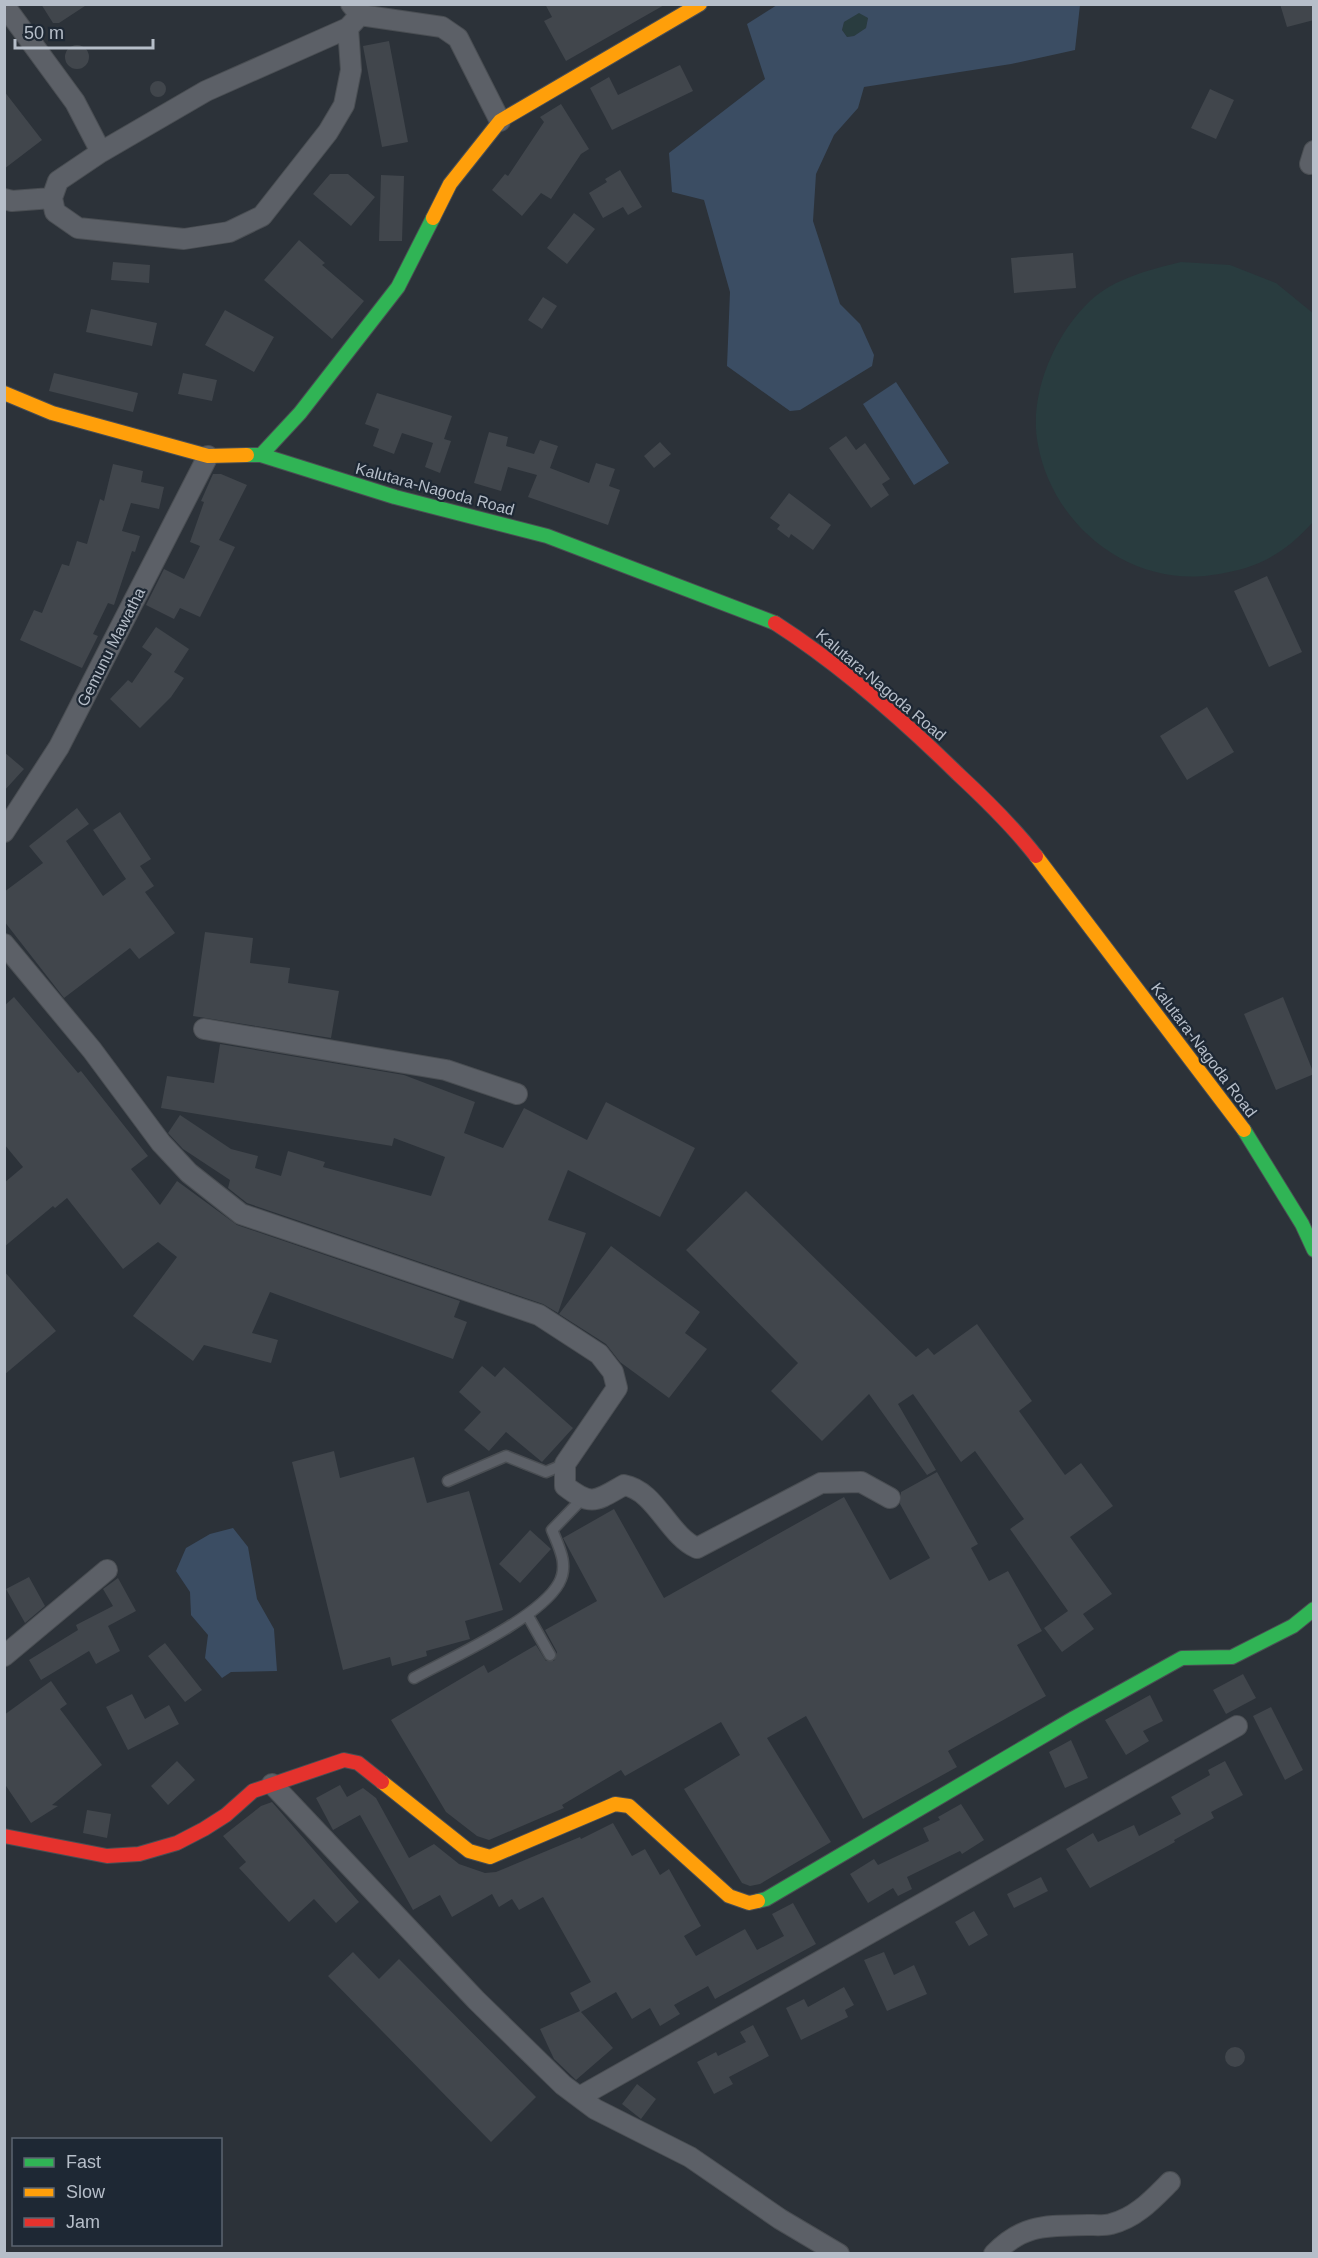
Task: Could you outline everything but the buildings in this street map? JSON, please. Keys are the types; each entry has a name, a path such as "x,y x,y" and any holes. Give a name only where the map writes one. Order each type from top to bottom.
{"street":[{"path":"261,455 300,413 398,287 450,184 500,121 700,4"},
{"path":"4,5 75,102 101,152"},
{"path":"353,16 351,70 344,105 328,132 262,216 229,231 184,239 78,228 55,212 52,198 58,181 101,152 206,91 353,16 442,27 458,38 500,121"},
{"path":"4,199 12,201 52,198"},
{"name":"Kalutara-Nagoda Road","path":"4,393 52,413 208,456 261,455 395,497 547,536 767,618 826,656 916,732 1017,831 1242,1127 1302,1224 1314,1250"},
{"name":"Gemunu Mawatha","path":"4,832 10,809 60,747 208,456"},
{"path":"4,944 92,1050 161,1143 189,1173 241,1214 539,1315 599,1354 614,1372 616,1388 565,1464 565,1486 582,1499 599,1500 624,1485 637,1488 683,1542 698,1548 821,1483 861,1482 890,1498"},
{"path":"204,1029 446,1071 517,1094"},
{"path":"4,1656 107,1570"},
{"path":"4,1836 107,1856 139,1854 177,1843 204,1829 226,1815 253,1791 344,1760 358,1763 469,1851 490,1857 615,1804 628,1806 729,1896 749,1903 766,1899 1074,1718 1182,1658 1232,1657 1293,1626 1314,1609"},
{"path":"581,2096 1237,1726"},
{"path":"272,1784 476,2000 564,2085 595,2109 690,2157 780,2219 839,2253"},
{"path":"994,2253 1009,2239 1047,2225 1110,2225 1147,2206 1170,2182"}],"lane":[{"path":"448,1481 506,1456 546,1472 565,1464"},
{"path":"414,1678 528,1616 560,1582 564,1558 552,1530 582,1499"},
{"path":"528,1616 550,1655"}],"shaded area":[{"path":"859,12 868,18 866,28 854,36 847,37 842,30 844,22"},
{"path":"1181,262 1230,265 1276,283 1314,314 1313,522 1302,534 1268,559 1243,569 1212,575 1182,576 1152,571 1125,560 1100,545 1078,525 1060,501 1046,474 1038,445 1036,426 1037,407 1047,367 1065,331 1077,315 1090,301 1110,286 1145,272"}],"water":[{"path":"777,5 1080,5 1075,50 1011,64 864,87 858,108 834,135 816,174 813,221 840,304 860,324 874,355 872,366 800,410 790,411 727,366 730,292 704,200 672,192 669,153 765,79 747,24","holes":["859,13 868,18 866,28 854,36 847,37 842,30 844,22"]},
{"path":"896,382 949,463 914,485 863,404"},
{"path":"233,1528 248,1547 257,1599 274,1629 277,1671 231,1672 222,1678 205,1658 208,1635 191,1615 190,1592 176,1571 186,1548 210,1534"}],"traffic: fast":[{"path":"261,455 300,413 398,287 433,218"},
{"path":"247,455 261,455 395,497 547,536 775,623"},
{"path":"1244,1130 1302,1224 1314,1250"},
{"path":"758,1901 766,1899 1074,1718 1182,1658 1232,1657 1293,1626 1314,1609"}],"traffic: slow":[{"path":"433,218 450,184 500,121 700,4"},
{"path":"4,393 52,413 208,456 247,455"},
{"path":"1036,856 1244,1130"},
{"path":"382,1782 469,1851 490,1857 615,1804 629,1806 729,1896 749,1903 758,1901"}],"traffic: jam":[{"path":"775,623 824,657 893,713 989,803 1036,856"},
{"path":"4,1836 107,1856 139,1854 177,1843 204,1829 226,1815 253,1791 344,1760 358,1763 382,1782"}]}
